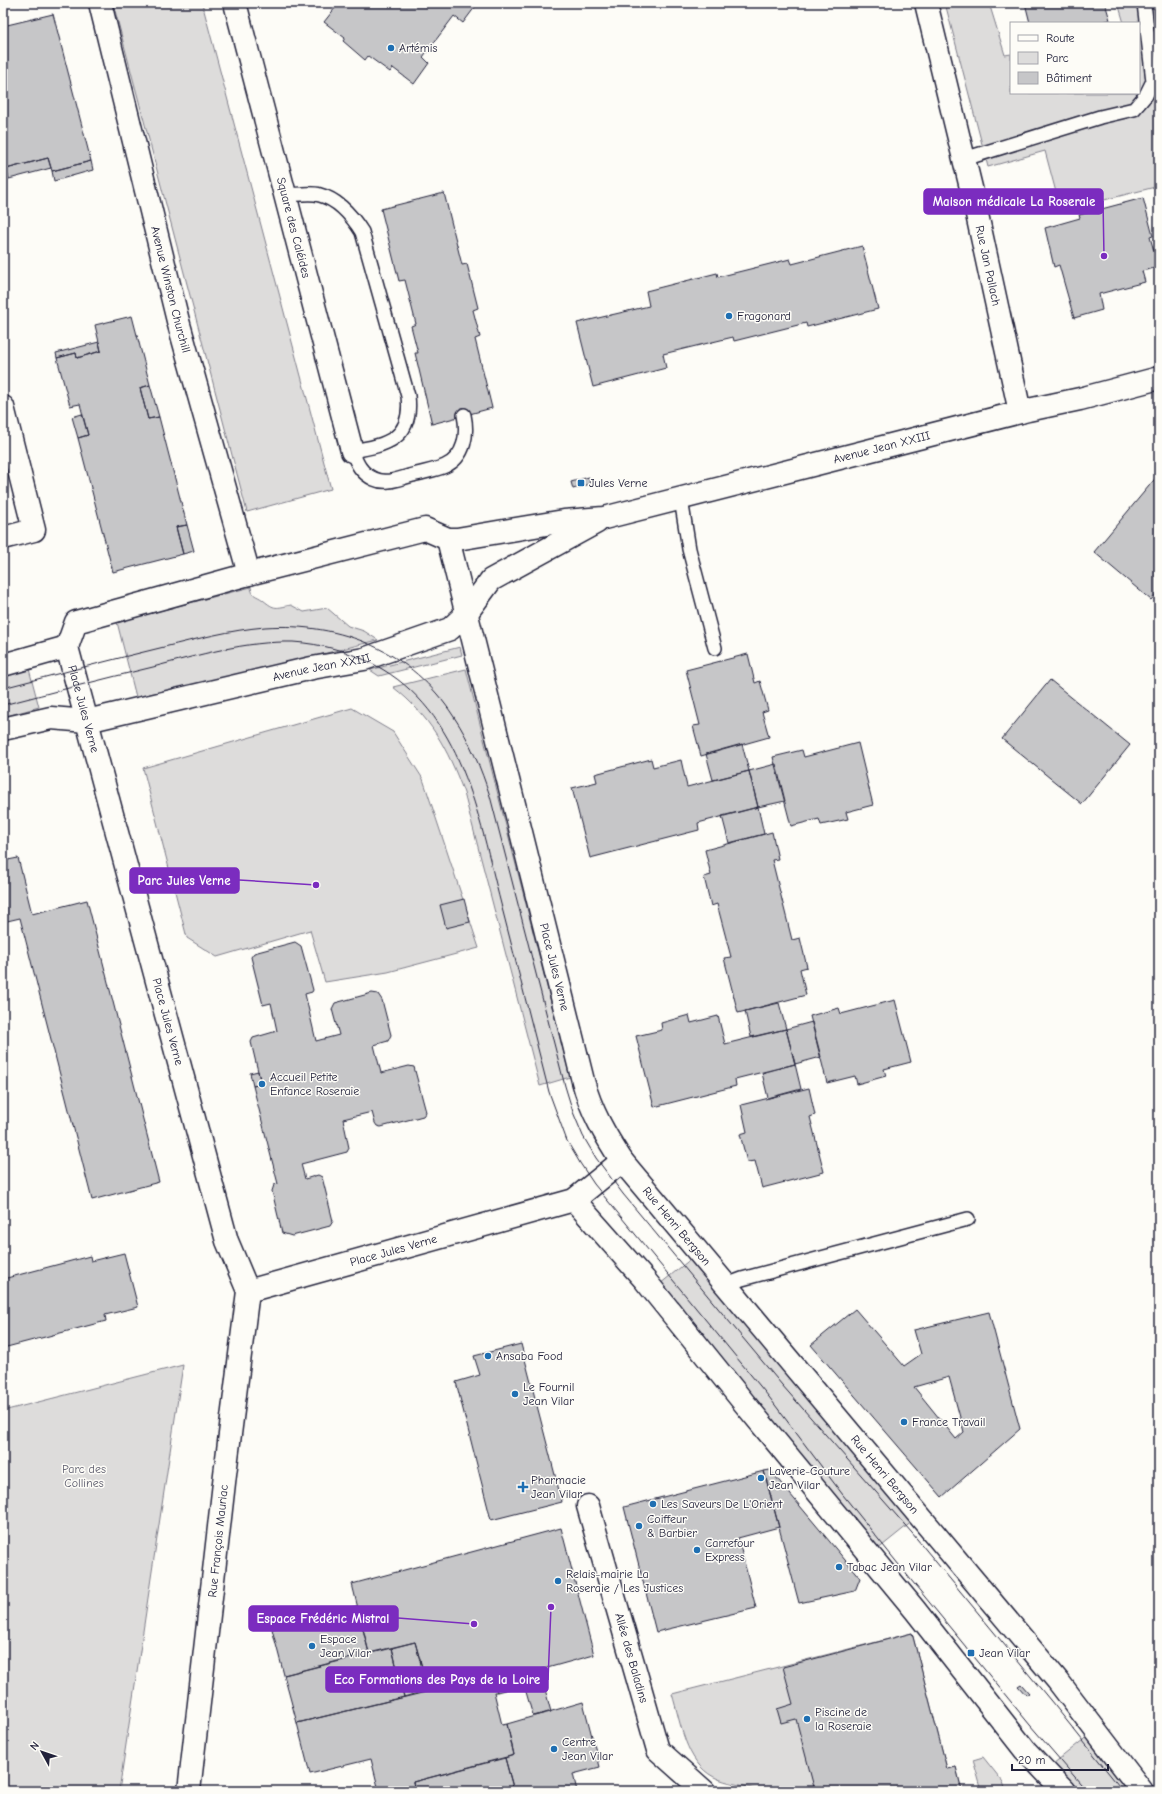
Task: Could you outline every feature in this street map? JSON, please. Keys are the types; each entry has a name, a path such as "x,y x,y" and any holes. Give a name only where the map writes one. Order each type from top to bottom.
{"street":[{"name":"Avenue Winston Churchill","path":"100,3 178,322 249,574"},
{"name":"Square des Caléides","path":"235,3 352,451"},
{"name":"Rue Jan Pallach","path":"926,3 964,159 1010,360 1020,412"},
{"name":"Avenue Jean XXIII","path":"448,539 498,533 564,521 604,518 1159,378"},
{"path":"3,407 34,530 3,538"},
{"name":"Avenue Jean XXIII","path":"3,729 51,718 87,721 312,668 364,659 450,629 466,614 491,580 604,518"},
{"path":"3,665 67,647 76,622 249,574 426,529 448,539"},
{"name":"Place Jules Verne","path":"67,647 227,1241 248,1291 574,1200 622,1161 597,1121 588,1102 448,539"},
{"name":"Rue Henri Bergson","path":"622,1161 1058,1681 1142,1791"},
{"path":"574,1200 644,1279 749,1410 915,1610 1025,1750 1041,1765 1064,1791"},
{"name":"Rue François Mauriac","path":"190,1791 225,1474 248,1291"},
{"name":"Allée des Baladins","path":"588,1506 658,1750 704,1791"}],"lane":[{"path":"964,159 1100,117 1134,109 1146,95 1153,81 1144,3"},
{"path":"285,196 319,195 332,200 345,209 362,232 408,396 410,408 407,420 396,436 385,444 352,451 358,465 364,473 375,479 386,482 446,466 456,458 463,447 466,436 464,416"},
{"path":"681,498 689,549 715,648"},
{"path":"726,1285 758,1275 968,1219"}],"green space":[{"path":"113,3 202,3 331,489 247,512"},
{"path":"945,3 989,3 1005,55 1010,54 1010,94 1140,94 1140,22 1124,22 1118,3 1159,3 1159,186 1061,211 1045,151 988,167"},
{"path":"251,587 254,594 273,607 291,605 304,612 327,608 348,626 364,631 378,640 137,701 117,622"},
{"path":"460,647 462,655 379,676 370,670"},
{"path":"29,669 39,707 3,717 3,676"},
{"path":"466,669 570,1077 540,1086 464,793 444,748 428,722 406,698 393,687"},
{"path":"352,708 393,732 423,779 479,948 388,972 325,982 310,930 217,957 187,938 143,768"},
{"path":"692,1258 913,1521 877,1550 826,1484 660,1284"},
{"name":"Parc des Collines","path":"183,1365 119,1791 3,1791 3,1411"},
{"name":"Piscine de la Roseraie","path":"912,1633 947,1769 956,1767 962,1791 758,1791 714,1777 696,1762 690,1752 672,1694"},
{"path":"1089,1735 1132,1791 1077,1791 1053,1764"},
{"path":"983,1757 1003,1782 1006,1791 982,1791 973,1760"}],"building":[{"name":"Artémis","path":"339,3 478,3 463,23 454,16 423,57 429,63 414,84 393,68 390,72 368,56 365,60 343,41 345,38 324,22"},
{"path":"1025,3 1105,3 1110,20 1101,22 1030,22"},
{"path":"53,14 91,161 52,171 48,158 6,169 3,156 3,26"},
{"path":"48,158 51,168 9,179 6,169"},
{"path":"91,161 93,170 54,181 52,171"},
{"path":"444,193 462,265 467,264 478,308 473,310 480,337 475,339 492,408 432,424 415,353 418,353 411,326 416,324 405,280 399,281 381,209"},
{"path":"1143,198 1153,236 1150,237 1154,251 1156,251 1159,267 1142,271 1145,282 1099,294 1102,310 1074,318 1059,265 1054,267 1045,228 1080,218 1079,215"},
{"name":"Fragonard","path":"862,246 878,309 807,327 806,323 734,341 733,337 663,354 666,368 593,387 577,323 649,306 646,291 717,273 718,277 790,259 792,264"},
{"path":"132,316 150,385 140,388 148,419 159,417 187,525 176,527 183,554 113,572 78,438 88,435 80,404 70,406 57,358 76,353 77,358 101,351 95,325"},
{"path":"99,342 101,351 77,358 76,353 57,358 56,353"},
{"path":"150,385 159,417 148,419 140,388"},
{"path":"82,414 88,435 78,438 72,417"},
{"path":"1159,474 1159,591 1151,600 1094,552"},
{"path":"589,477 590,484 573,489 571,482"},
{"path":"187,525 194,551 183,554 176,527"},
{"path":"748,654 755,683 760,681 768,710 762,712 769,737 701,756 693,726 700,725 686,670"},
{"path":"1050,680 1130,745 1082,804 1002,739"},
{"path":"858,743 873,805 846,812 848,819 821,825 819,819 791,826 773,757 802,750 804,757"},
{"path":"742,744 749,771 713,780 706,754"},
{"path":"651,759 653,767 681,760 687,787 749,771 758,807 698,823 699,830 590,858 572,788 597,782 595,774"},
{"path":"776,764 785,801 758,807 749,771"},
{"path":"758,807 764,834 729,843 722,816"},
{"path":"772,832 778,859 772,860 792,940 800,938 807,967 800,969 806,995 738,1013 724,958 731,957 717,904 711,906 704,877 711,875 705,850"},
{"path":"18,858 32,914 87,900 159,1182 92,1200 20,918 3,922 3,861"},
{"path":"464,899 470,922 446,928 440,905"},
{"path":"295,942 301,946 313,990 312,992 305,994 316,1041 339,1035 332,1009 335,1003 372,993 378,994 382,1000 391,1035 388,1041 374,1045 381,1073 409,1066 414,1067 426,1112 423,1116 381,1127 377,1126 375,1123 372,1112 343,1119 349,1148 347,1152 301,1164 305,1179 318,1175 322,1177 333,1221 330,1226 292,1236 282,1233 272,1191 274,1185 278,1184 253,1086 261,1084 251,1042 253,1038 277,1031 271,1003 263,1005 251,957 254,953"},
{"path":"895,1000 911,1062 884,1069 886,1076 857,1084 855,1076 827,1083 810,1016 839,1008 841,1014"},
{"path":"779,1003 786,1029 751,1037 745,1011"},
{"path":"689,1015 691,1023 718,1016 725,1044 786,1029 795,1064 735,1079 736,1086 654,1107 636,1036 662,1030 661,1023"},
{"path":"812,1022 821,1057 795,1064 786,1029"},
{"path":"795,1064 801,1089 768,1098 762,1073"},
{"path":"258,1071 261,1084 253,1086 250,1073"},
{"path":"809,1088 815,1115 810,1117 824,1172 762,1188 755,1161 747,1162 740,1134 747,1132 741,1105"},
{"path":"124,1253 138,1307 105,1315 106,1321 3,1348 3,1279 90,1256 91,1261"},
{"path":"855,1309 904,1366 921,1354 914,1330 989,1312 1020,1429 942,1497 811,1345","holes":["949,1377 964,1432 956,1439 914,1387"]},
{"path":"521,1344 562,1502 491,1520 456,1382 480,1375 474,1356"},
{"path":"770,1470 860,1578 855,1591 799,1603 764,1471"},
{"path":"764,1471 779,1527 738,1538 756,1608 656,1632 624,1507"},
{"path":"561,1528 594,1655 540,1670 551,1712 533,1716 524,1685 497,1692 493,1676 429,1692 415,1642 369,1653 352,1584"},
{"path":"357,1606 369,1653 284,1675 272,1629"},
{"name":"Piscine de la Roseraie","path":"912,1633 947,1769 956,1767 962,1791 815,1791 796,1719 781,1723 777,1709 793,1704 783,1667"},
{"path":"415,1642 428,1690 404,1697 392,1648"},
{"path":"392,1648 404,1697 297,1723 284,1675"},
{"path":"493,1676 497,1692 494,1692 502,1725 507,1724 514,1755 413,1782 415,1791 379,1791 371,1759 310,1774 297,1723"},
{"path":"1021,1684 1029,1693 1026,1695 1018,1686"},
{"name":"Centre Jean Vilar","path":"583,1702 600,1767 573,1774 577,1791 514,1791 505,1758 514,1755 507,1724"},
{"path":"505,1758 514,1791 415,1791 413,1782"}],"tram line":[{"path":"3,688 201,638 239,630 265,627 293,627 321,630 347,636 372,645 396,658 417,674 437,694 460,726 475,755 483,776 490,796 565,1086 573,1112 583,1136 596,1158 623,1194 782,1385 912,1533 1123,1791"},
{"path":"3,705 222,650 240,646 275,642 314,644 345,652 375,665 405,685 429,710 447,738 462,769 484,836 549,1092 567,1141 580,1163 594,1184 769,1397 843,1495 911,1580 1030,1725 1087,1791"}],"place":[{"name":"Artémis","path":"391,48"},
{"name":"Maison médicale La Roseraie","path":"1104,256"},
{"name":"Fragonard","path":"729,316"},
{"name":"Jules Verne","path":"581,483"},
{"name":"Parc Jules Verne","path":"316,885"},
{"name":"Accueil Petite Enfance Roseraie","path":"262,1084"},
{"name":"Ansaba Food","path":"488,1356"},
{"name":"Le Fournil Jean Vilar","path":"515,1394"},
{"name":"France Travail","path":"904,1422"},
{"name":"Laverie-Couture Jean Vilar","path":"761,1478"},
{"name":"Pharmacie Jean Vilar","path":"523,1487"},
{"name":"Les Saveurs De L'Orient","path":"653,1504"},
{"name":"Coiffeur & Barbier","path":"639,1526"},
{"name":"Carrefour Express","path":"697,1550"},
{"name":"Tabac Jean Vilar","path":"839,1567"},
{"name":"Relais-mairie La Roseraie / Les Justices","path":"558,1581"},
{"name":"Eco Formations des Pays de la Loire","path":"551,1607"},
{"name":"Espace Frédéric Mistral","path":"474,1624"},
{"name":"Espace Jean Vilar","path":"312,1646"},
{"name":"Jean Vilar","path":"971,1653"},
{"name":"Piscine de la Roseraie","path":"807,1719"},
{"name":"Centre Jean Vilar","path":"554,1749"}]}
